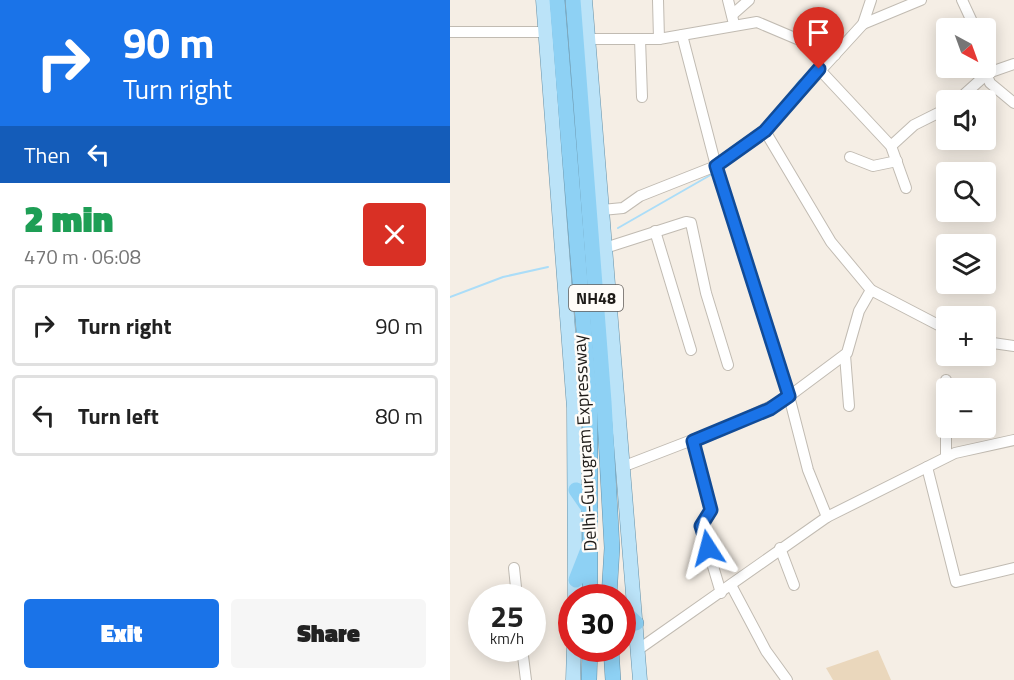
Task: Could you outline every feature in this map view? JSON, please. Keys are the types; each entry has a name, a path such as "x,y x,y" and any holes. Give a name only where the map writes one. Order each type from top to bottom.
{"highway":[{"name":"Delhi-Gurugram Expressway","path":"557,0 590,405 590,584"},
{"name":"Delhi-Gurugram Expressway","path":"573,0 594,187 612,548 610,584"},
{"path":"576,490 590,510"},
{"path":"576,580 590,546"},
{"path":"589,680 590,662"},
{"path":"612,662 613,680"}],"main road":[{"path":"543,0 574,408 576,584"},
{"path":"585,0 594,187 603,210 632,584"},
{"path":"636,623 640,680"},
{"path":"573,680 574,662"}],"street":[{"path":"658,0 659,39"},
{"path":"728,0 733,20"},
{"path":"733,20 749,0"},
{"path":"603,210 623,208 640,196 716,166 765,131 819,69 863,24 872,0"},
{"path":"863,24 921,0"},
{"path":"962,0 970,18"},
{"path":"588,39 659,39 682,35 733,20 762,23 780,33 835,55"},
{"path":"450,32 546,32"},
{"path":"682,35 716,166 789,396 808,470 827,517"},
{"path":"640,39 642,97"},
{"path":"996,68 1014,64"},
{"path":"819,69 891,146 906,188"},
{"path":"967,90 978,78"},
{"path":"989,78 994,88 1014,104"},
{"path":"891,146 914,125 936,114"},
{"path":"765,131 831,242 871,290 936,324"},
{"path":"850,158 873,165 897,161"},
{"path":"605,248 686,222 692,225 706,293 728,365"},
{"path":"655,231 691,350"},
{"path":"849,406 845,356 859,311 871,290"},
{"path":"996,343 1014,346"},
{"path":"622,467 770,409 845,356"},
{"path":"946,438 946,458"},
{"path":"639,649 827,517 946,458 973,447 1014,440"},
{"path":"693,441 711,510 701,526 721,592"},
{"path":"927,467 956,582 1014,568"},
{"path":"780,548 794,585"},
{"path":"514,568 516,584"},
{"path":"731,585 766,651 787,680"},
{"path":"524,662 526,680"}],"shaded area":[{"path":"878,650 891,680 833,680 826,668"}],"waterway":[{"path":"779,108 799,81 816,68"},
{"path":"618,228 714,173"},
{"path":"450,297 503,277 548,267"}],"route":[{"path":"708,548 701,526 703,519 711,510 693,441 770,409 789,396 716,166 765,131 819,69"}]}
